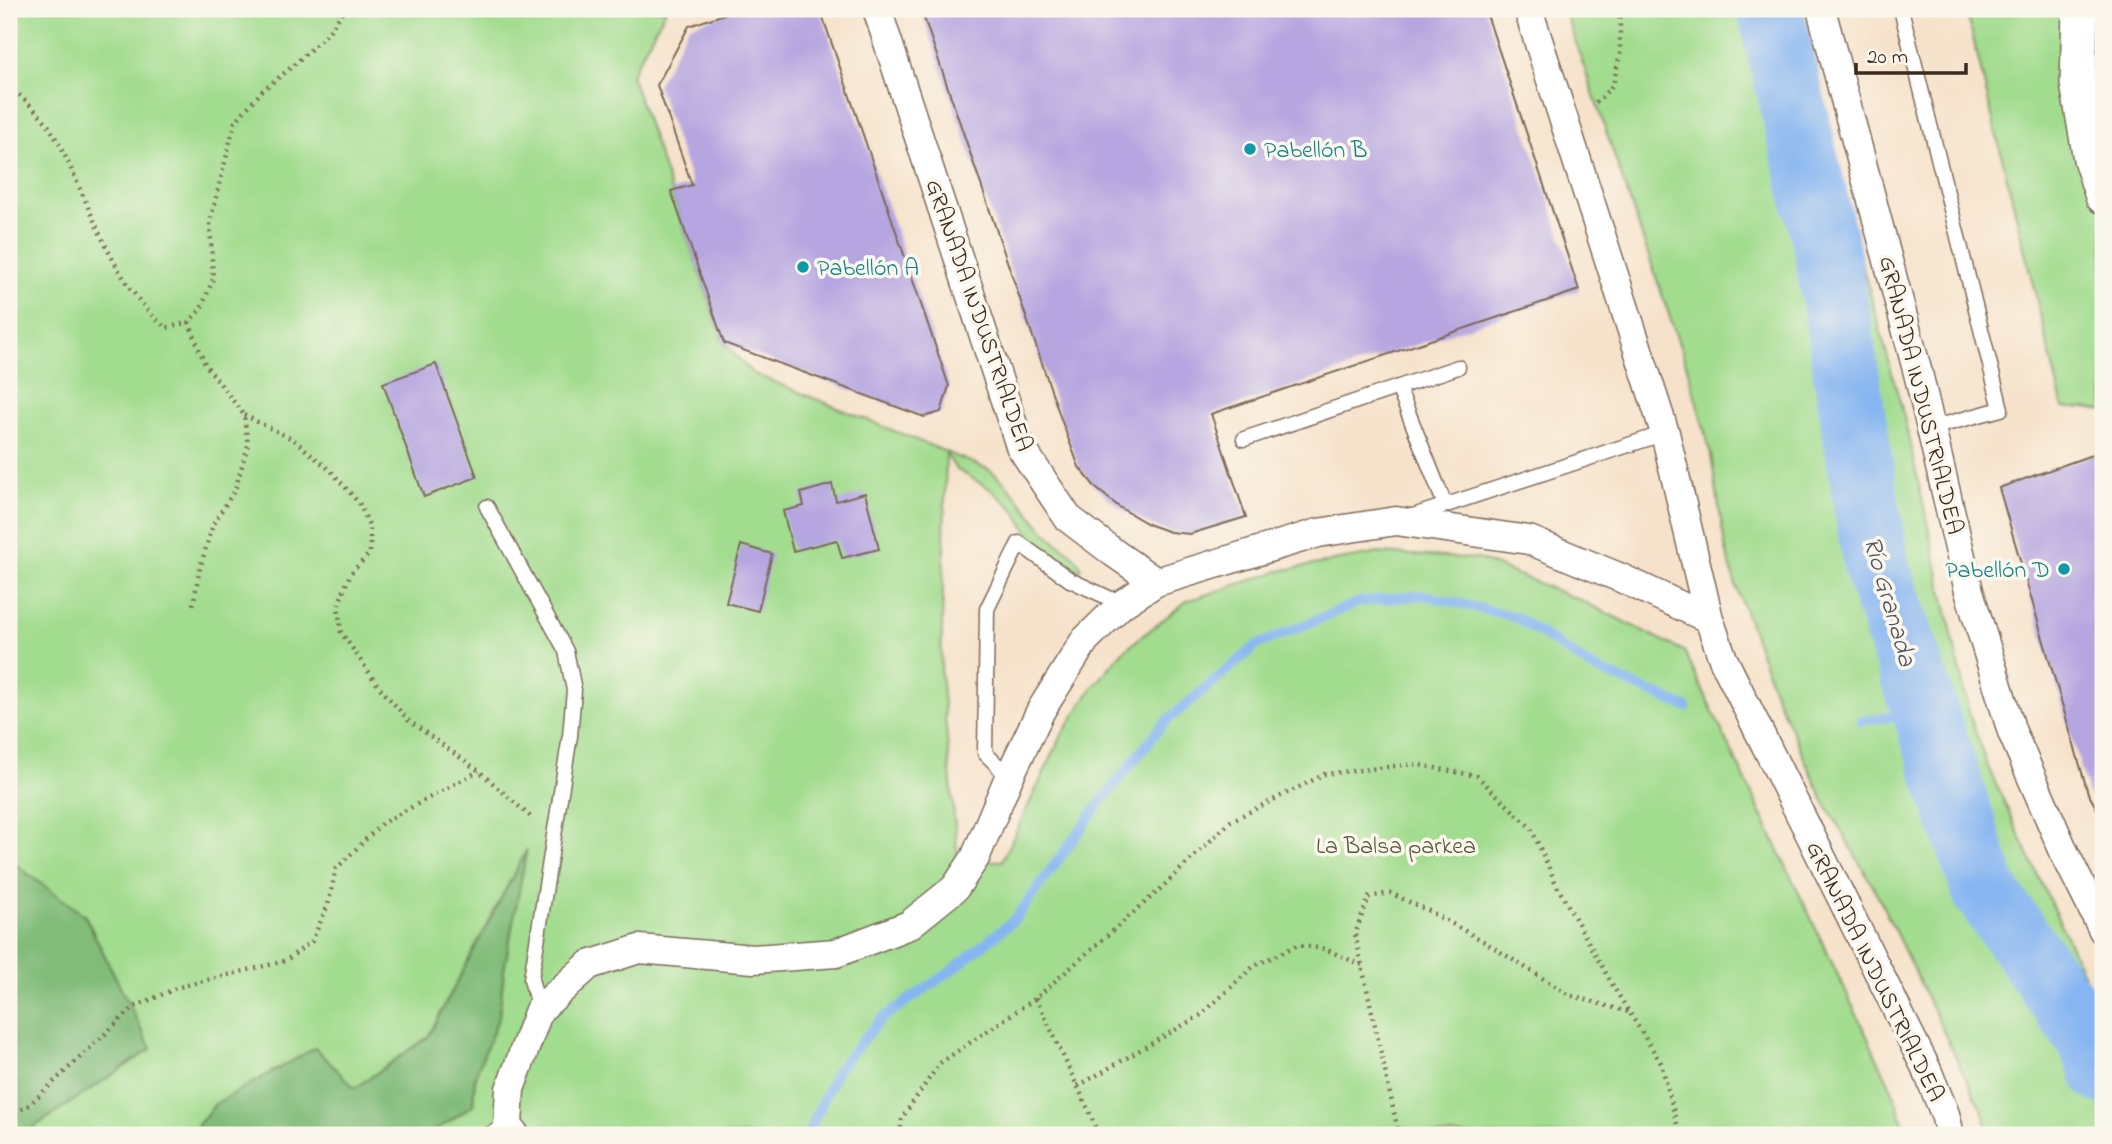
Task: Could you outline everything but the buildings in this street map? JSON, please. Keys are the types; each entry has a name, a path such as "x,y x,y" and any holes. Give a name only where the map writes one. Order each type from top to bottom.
{"street":[{"name":"GRANADA INDUSTRIALDEA","path":"877,9 1020,446 1068,517 1114,554 1156,582"},
{"name":"GRANADA INDUSTRIALDEA","path":"1528,9 1665,433 1709,619 1723,659 1927,1070 1945,1114 1950,1135"},
{"name":"GRANADA INDUSTRIALDEA","path":"1821,9 1931,428 1969,591 2012,732 2065,854 2103,930"},
{"path":"2080,9 2078,83 2091,159 2103,196"},
{"path":"504,1132 510,1089 539,1010 589,965 639,949 753,958 836,953 909,925 955,888 975,858 1009,776 1041,710 1084,640 1122,604 1156,582 1318,533 1396,522 1529,540 1709,619"}],"lane":[{"path":"1901,9 2001,409 1931,428"},
{"path":"1244,439 1458,367"},
{"path":"1398,387 1445,505"},
{"path":"1396,522 1665,433"},
{"path":"487,507 566,650 574,690 570,736 531,979 539,1010"},
{"path":"1009,776 985,753 987,609 1020,543 1070,580 1122,604"}],"path":[{"path":"9,85 48,126 80,186 113,261 147,312 166,328 189,322 201,309 214,279 210,222 235,122 262,91 327,34 345,9"},
{"path":"1597,103 1613,85 1620,54 1620,9"},
{"path":"189,322 205,363 244,415 294,440 331,471 359,503 370,527 370,553 350,574 338,606 341,632 379,687 409,721 444,743 554,838"},
{"path":"193,605 213,524 234,490 248,445 244,415"},
{"path":"900,1135 902,1118 940,1063 1036,998 1157,892 1231,821 1325,774 1414,764 1477,776 1531,828 1557,886 1661,1063 1680,1135"},
{"path":"9,1116 29,1105 134,1007 179,987 285,961 312,941 328,905 336,869 382,823 478,771"},
{"path":"1399,1135 1355,934 1369,897 1390,893 1485,942 1569,995 1629,1012"},
{"path":"1077,1086 1201,1016 1254,966 1298,944 1325,949 1362,965"},
{"path":"1036,998 1098,1135"}],"green space":[{"name":"La Balsa parkea","path":"9,9 666,9 631,75 724,343 752,373 990,470 1007,486 1044,531 1081,566 1080,571 1032,538 1014,509 990,489 956,469 946,454 941,673 958,860 1002,861 1063,733 1091,690 1122,652 1187,601 1279,571 1379,553 1479,559 1582,601 1684,651 1892,1089 1907,1135 429,1135 473,1105 475,1076 499,1016 504,970 526,852 428,1037 355,1088 215,1104 190,1135 22,1135 151,1049 85,916 9,860"},
{"path":"1564,9 1792,9 1903,413 1970,716 1987,765 2103,1016 2103,1135 1990,1135 1984,1115 1875,890 1822,797 1776,696 1736,586 1725,546 1711,455 1689,373"},
{"path":"1966,9 2103,9 2103,411 2063,408"},
{"path":"527,849 504,970 499,1016 475,1076 473,1105 429,1135 190,1135 215,1104 315,1048 355,1088 428,1037"},
{"path":"9,860 85,916 151,1049 22,1135 9,1135"}],"waterway":[{"name":"Río Granada","path":"1770,9 1827,251 1876,565 1985,891 2090,1040 2103,1071"},
{"path":"807,1135 837,1070 881,1019 951,971 1015,919 1097,807 1163,724 1257,645 1359,602 1424,595 1516,617 1593,668 1686,707"},
{"path":"1861,721 1903,715 1927,716"}],"place":[{"name":"Pabellón B","path":"1250,149"},
{"name":"Pabellón A","path":"803,267"},
{"name":"Pabellón D","path":"2064,569"}]}
